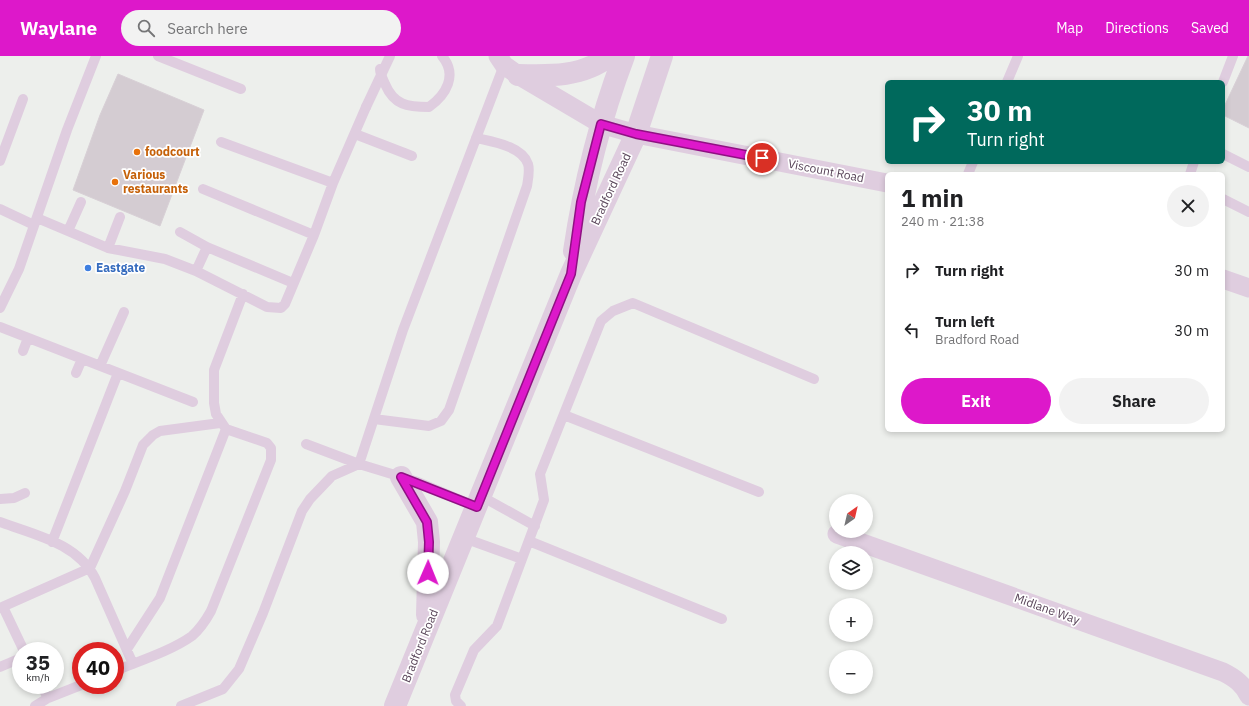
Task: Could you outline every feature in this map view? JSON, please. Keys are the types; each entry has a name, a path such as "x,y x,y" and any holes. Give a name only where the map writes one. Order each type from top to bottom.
{"street":[{"path":"507,65 553,76 568,74 590,67 609,56"},
{"name":"Bradford Road","path":"571,274 581,202 601,124 624,56"},
{"name":"Bradford Road","path":"395,706 571,274 636,134 662,56"},
{"name":"Viscount Road","path":"507,65 601,124 636,134 885,183"},
{"path":"1225,280 1249,288"},
{"path":"401,477 427,522 429,542 426,630"},
{"name":"Midlane Way","path":"848,538 1223,672 1234,678 1244,687 1249,696"}],"lane":[{"path":"0,308 20,269 67,130 96,56"},
{"path":"158,56 241,89"},
{"path":"385,56 380,71 390,95 405,105 429,107 440,100 447,88 450,74 446,61 442,56"},
{"path":"0,209 68,231 108,248 165,259 196,271 267,307 280,308 285,304 314,235 333,183 366,106 390,56"},
{"path":"1008,80 1018,56"},
{"path":"1224,80 1232,56"},
{"path":"181,706 223,689 234,678 245,657 263,613 302,511 310,499 332,476 359,464 403,330 476,138 507,65"},
{"path":"0,159 23,99"},
{"path":"355,134 412,156"},
{"path":"374,419 429,426 441,421 449,410 527,186 529,166 524,156 502,145 476,138"},
{"path":"221,142 333,183"},
{"path":"1225,155 1249,167"},
{"path":"203,189 314,235"},
{"path":"1225,201 1249,212"},
{"path":"68,231 81,202"},
{"path":"108,248 120,217"},
{"path":"180,232 207,247 293,283"},
{"path":"196,271 207,247"},
{"path":"127,649 160,598 223,426 214,403 214,370 243,294"},
{"path":"460,706 456,701 455,695 474,650 497,626 544,500 540,474 601,320 613,311 633,303 814,379"},
{"path":"100,366 124,312"},
{"path":"0,327 193,402"},
{"path":"23,350 28,338"},
{"path":"76,373 82,359"},
{"path":"52,542 118,373"},
{"path":"564,415 759,492"},
{"path":"20,642 2,607 90,568 125,491 143,445 153,435 160,431 223,426 267,443 271,448 272,455 268,467 211,611 204,623 192,635 179,643 124,668"},
{"path":"306,444 359,464 479,501 534,526"},
{"path":"0,499 14,498 25,493"},
{"path":"0,522 52,542 74,553 90,568 133,664"},
{"path":"464,538 522,560"},
{"path":"529,541 722,619"},
{"path":"0,667 12,662"},
{"path":"35,706 48,698 72,689"},
{"path":"46,694 48,698"}],"building":[{"path":"1249,56 1249,128 1225,116 1225,105"},
{"name":"foodcourt","path":"118,74 204,110 160,226 73,190 100,115"}],"place":[{"name":"foodcourt","path":"137,152"},
{"name":"Various restaurants","path":"115,182"},
{"name":"Eastgate","path":"88,268"}],"route":[{"path":"428,573 429,542 427,522 401,477 418,482 477,507 571,274 581,202 601,124 636,134 762,158"}]}
